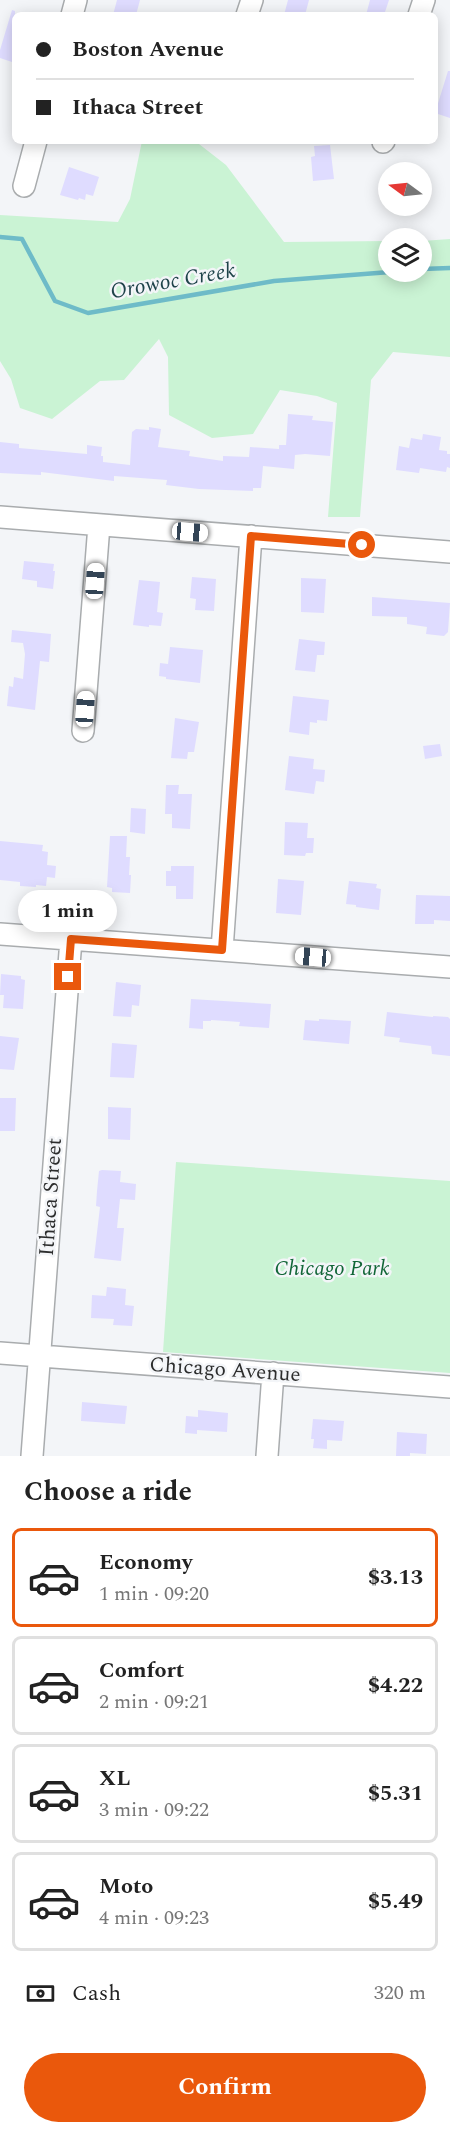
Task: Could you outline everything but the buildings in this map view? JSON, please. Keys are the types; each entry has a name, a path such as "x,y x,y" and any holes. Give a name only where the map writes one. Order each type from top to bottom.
{"street":[{"path":"24,186 35,144"},
{"path":"0,517 450,552"},
{"path":"83,731 99,525"},
{"path":"222,950 251,536"},
{"path":"0,933 450,968"},
{"name":"Ithaca Street","path":"32,1456 71,939"},
{"name":"Chicago Avenue","path":"0,1353 450,1387"},
{"path":"267,1456 273,1373"}],"green space":[{"path":"141,144 199,144 226,165 284,242 378,241 378,282 432,282 432,240 450,239 450,357 393,352 371,380 360,517 328,517 337,403 317,396 280,390 253,434 212,438 169,415 168,357 159,339 124,380 100,381 52,419 20,408 11,379 0,361 0,215 118,222 130,199"},
{"name":"Chicago Park","path":"176,1162 450,1181 450,1373 163,1352"}],"waterway":[{"name":"Orowoc Creek","path":"0,237 22,239 55,301 88,313 274,281 378,273"},
{"name":"Orowoc Creek","path":"432,269 450,268"}],"route":[{"path":"68,977 71,939 222,950 251,536 362,545"}]}
